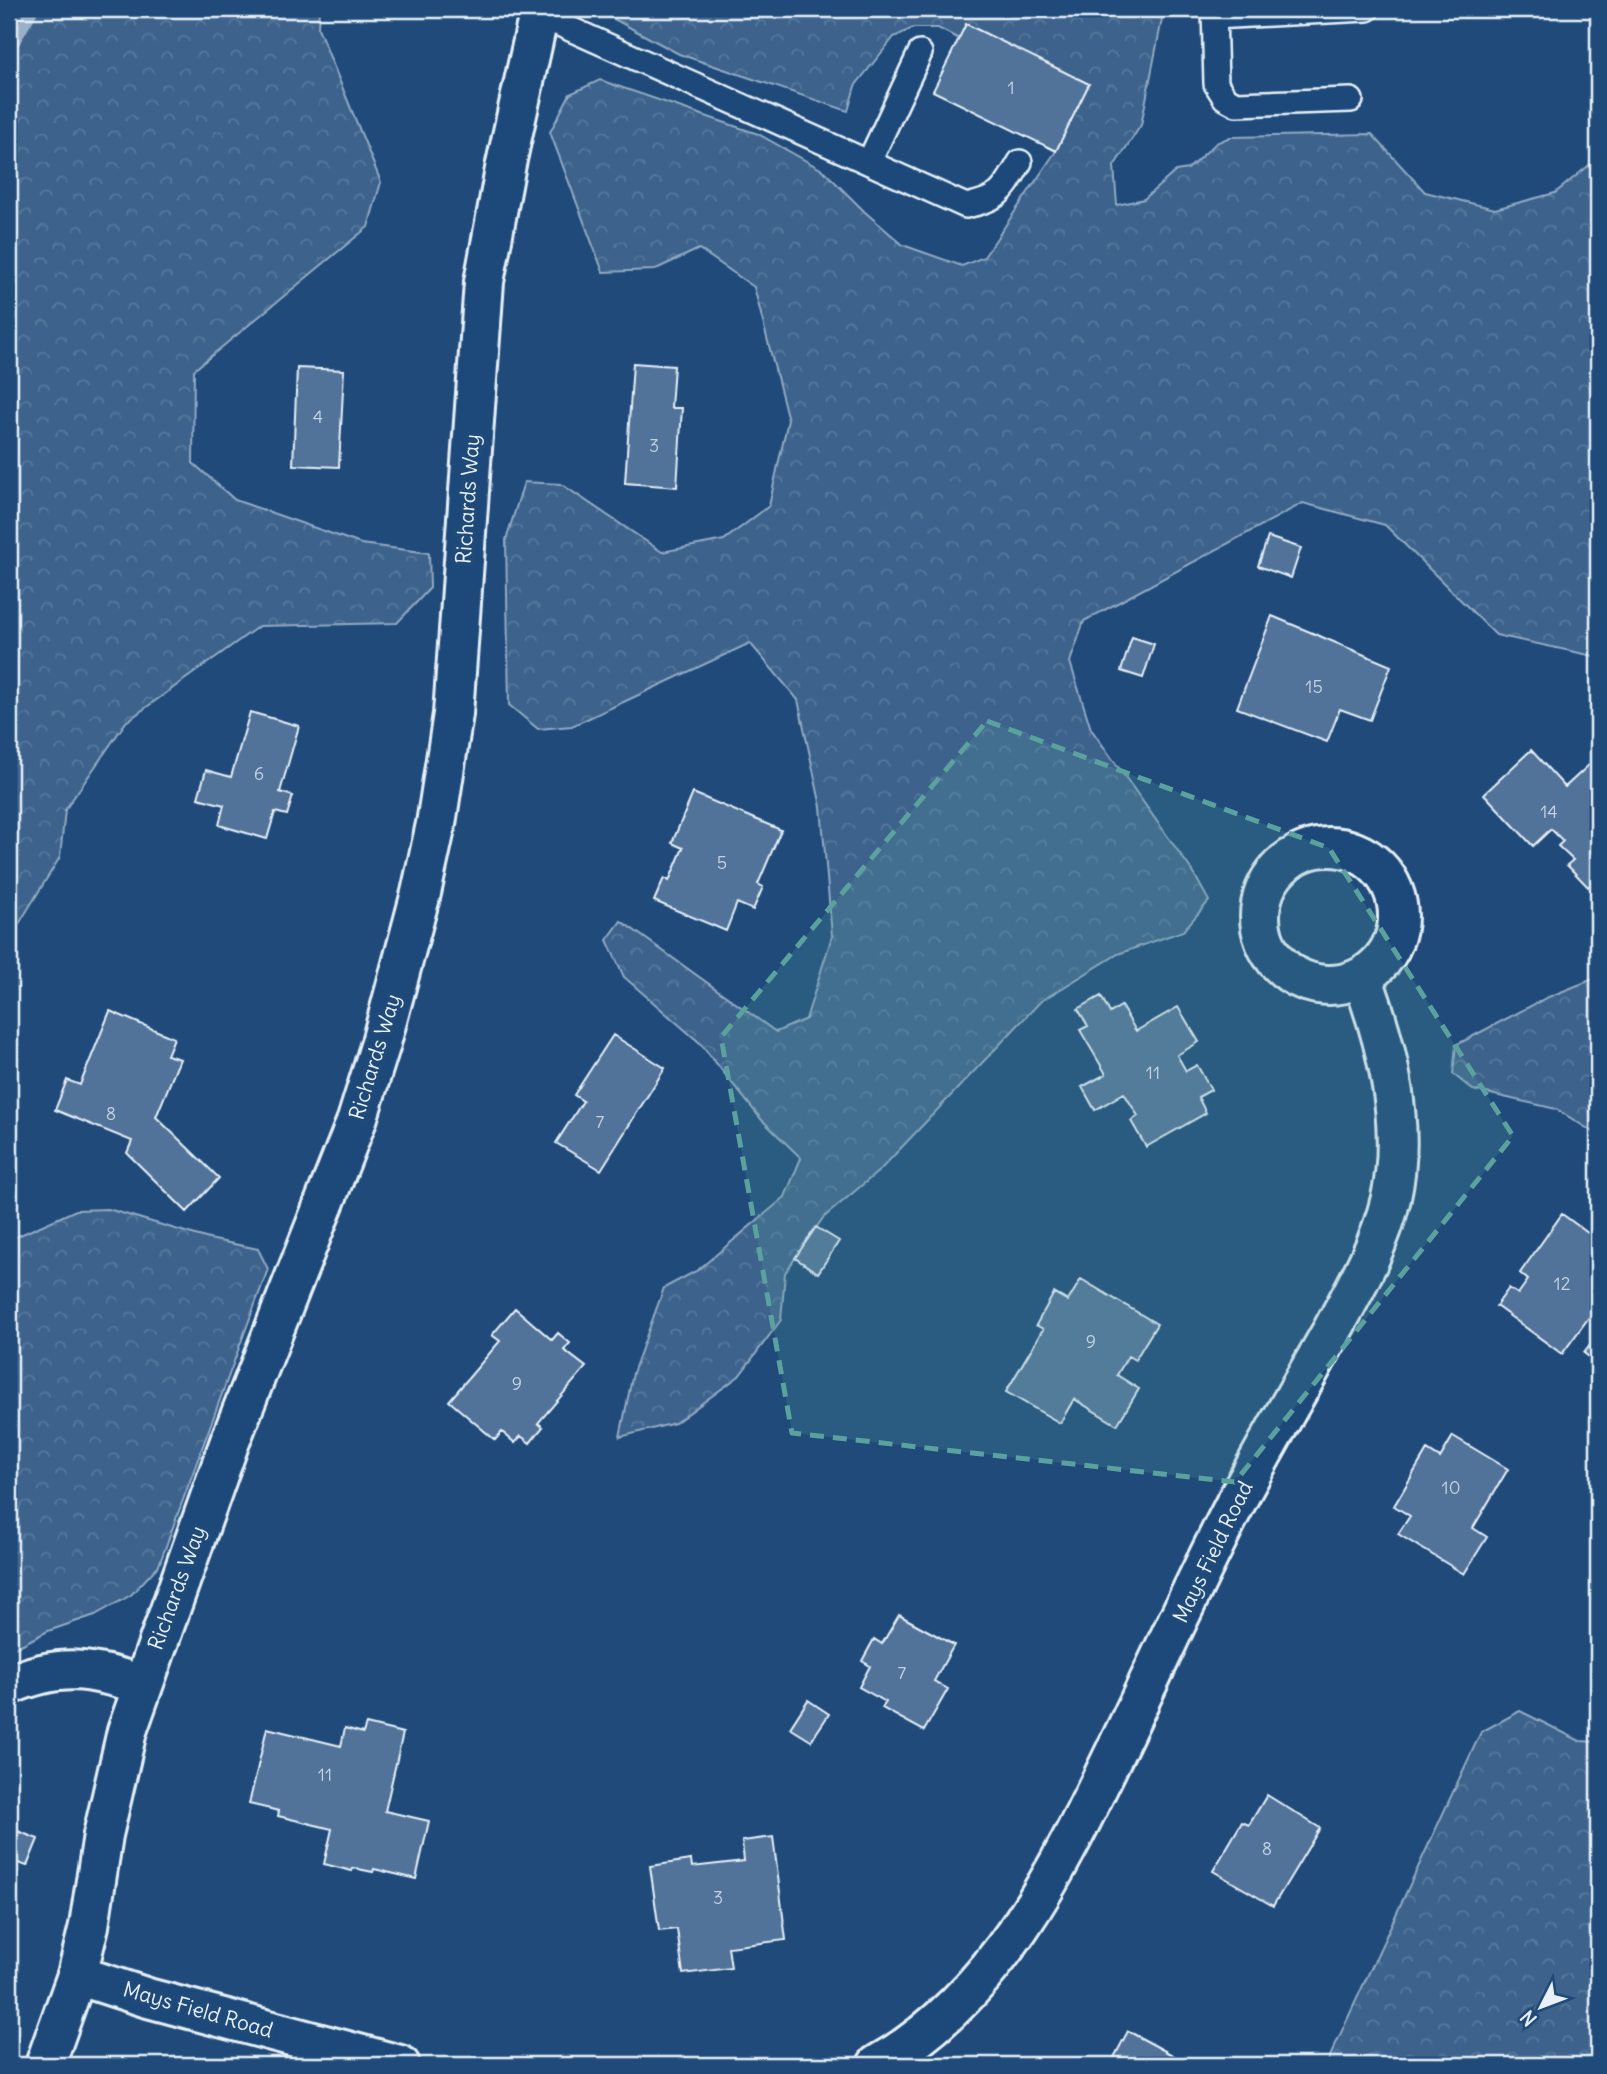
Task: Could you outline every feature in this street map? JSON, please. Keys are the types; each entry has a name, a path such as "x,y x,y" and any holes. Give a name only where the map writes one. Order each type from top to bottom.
{"street":[{"name":"Richards Way","path":"45,2065 77,1975 127,1731 242,1410 299,1272 357,1120 381,1044 421,893 436,824 453,714 484,282 506,164 540,12"},
{"name":"Mays Field Road","path":"877,2065 924,2035 953,2010 979,1982 1033,1907 1079,1826 1243,1488 1364,1272 1385,1222 1391,1196 1395,1177 1396,1125 1384,1047 1362,977"},
{"path":"9,1685 41,1672 55,1670 105,1673 142,1685"},
{"name":"Mays Field Road","path":"77,1975 148,1998 400,2065"}],"lane":[{"path":"1351,100 1236,104 1225,98 1216,84 1214,13 1367,9"},
{"path":"540,12 966,205 988,202 1002,191 1020,162"},
{"path":"869,162 920,53"}],"highlighted area":[{"path":"987,721 1329,848 1513,1136 1235,1482 792,1433 721,1037"}],"green space":[{"path":"9,9 319,9 318,28 381,182 368,227 194,370 193,463 235,500 361,544 429,553 430,588 397,623 259,626 126,722 65,810 60,857 9,940"},
{"path":"607,9 1164,9 1141,125 1114,166 1117,205 1144,199 1176,171 1188,169 1216,143 1230,137 1372,134 1425,192 1495,209 1555,193 1598,158 1598,657 1496,635 1385,525 1303,503 1084,621 1070,662 1091,729 1193,872 1209,901 1183,931 1118,954 1041,1001 880,1170 823,1218 785,1273 781,1320 739,1376 675,1423 620,1437 633,1373 664,1288 698,1270 785,1197 801,1158 761,1119 700,1043 624,977 607,940 621,921 776,1032 806,1019 832,936 821,807 798,700 750,643 572,726 538,729 509,705 506,540 524,482 561,484 662,552 724,540 769,506 788,420 754,287 699,249 654,270 603,272 550,132 570,94 600,80 758,134 824,171 903,245 962,266 984,257 1056,151 1089,84 966,24 959,39 938,28 913,28 894,37 855,86 848,111 679,54 612,18"},
{"path":"1598,977 1598,1135 1556,1109 1473,1090 1453,1074 1456,1045 1546,998"},
{"path":"108,1209 209,1239 258,1249 268,1269 159,1565 131,1595 95,1615 48,1631 9,1651 9,1240 76,1210"},
{"path":"1520,1711 1580,1741 1598,1742 1598,2065 1326,2065 1481,1732"}],"building":[{"path":"966,24 1089,84 1056,151 933,91"},
{"path":"633,363 674,366 671,408 682,408 677,487 625,483"},
{"path":"297,368 344,370 339,467 293,465"},
{"path":"1268,537 1301,548 1291,578 1258,566"},
{"path":"1272,616 1391,666 1370,720 1340,709 1327,742 1237,708"},
{"path":"1132,637 1154,644 1143,678 1121,671"},
{"path":"250,712 299,726 280,792 293,796 287,815 275,812 267,839 219,825 224,805 198,798 206,770 231,777"},
{"path":"1531,750 1565,787 1591,763 1598,769 1598,887 1594,882 1588,887 1567,865 1573,860 1558,846 1563,841 1551,829 1533,846 1484,794"},
{"path":"693,793 781,830 758,884 763,887 753,910 737,903 726,931 654,901 664,878 669,881 683,848 672,843"},
{"path":"1101,996 1110,1013 1121,1006 1136,1031 1178,1007 1199,1042 1177,1055 1186,1071 1197,1065 1211,1090 1198,1097 1206,1113 1146,1147 1131,1121 1138,1116 1124,1093 1095,1110 1082,1087 1106,1074 1080,1030 1088,1026 1078,1009"},
{"path":"110,1011 174,1038 167,1055 180,1059 156,1117 219,1178 187,1212 127,1153 132,1141 55,1110 67,1080 80,1085"},
{"path":"613,1035 665,1068 601,1170 556,1143 583,1101 574,1095"},
{"path":"1562,1214 1596,1239 1592,1246 1598,1251 1598,1305 1562,1354 1496,1306 1509,1288 1518,1294 1528,1280 1520,1273"},
{"path":"816,1227 839,1241 818,1273 795,1258"},
{"path":"1081,1279 1157,1324 1135,1360 1128,1356 1117,1375 1139,1389 1117,1425 1074,1399 1060,1423 1006,1392 1043,1329 1036,1325 1054,1293 1068,1301"},
{"path":"515,1308 552,1340 558,1333 570,1343 564,1350 586,1367 538,1423 543,1427 530,1443 521,1436 515,1443 502,1432 495,1440 449,1401 500,1341 492,1335"},
{"path":"1598,1335 1598,1364 1584,1353"},
{"path":"1453,1436 1508,1469 1473,1528 1487,1537 1464,1574 1398,1534 1410,1516 1394,1506 1427,1450 1440,1458"},
{"path":"899,1615 954,1645 934,1681 948,1689 924,1731 882,1708 886,1702 859,1687 870,1666 862,1661 874,1639 882,1644"},
{"path":"808,1700 829,1714 811,1741 790,1728"},
{"path":"366,1724 403,1733 385,1811 429,1821 416,1879 374,1869 373,1872 353,1868 352,1871 324,1864 332,1829 278,1816 279,1811 249,1804 267,1728 341,1746 345,1728 363,1733"},
{"path":"1267,1795 1320,1828 1273,1906 1213,1871 1242,1822 1249,1825"},
{"path":"15,1830 38,1839 27,1866 9,1860 9,1848"},
{"path":"773,1837 786,1940 728,1947 731,1968 683,1974 677,1929 659,1931 650,1866 691,1860 692,1867 744,1861 742,1841"},
{"path":"1128,2031 1191,2065 1110,2065"}],"waterway":[{"path":"9,50 33,9"}]}
